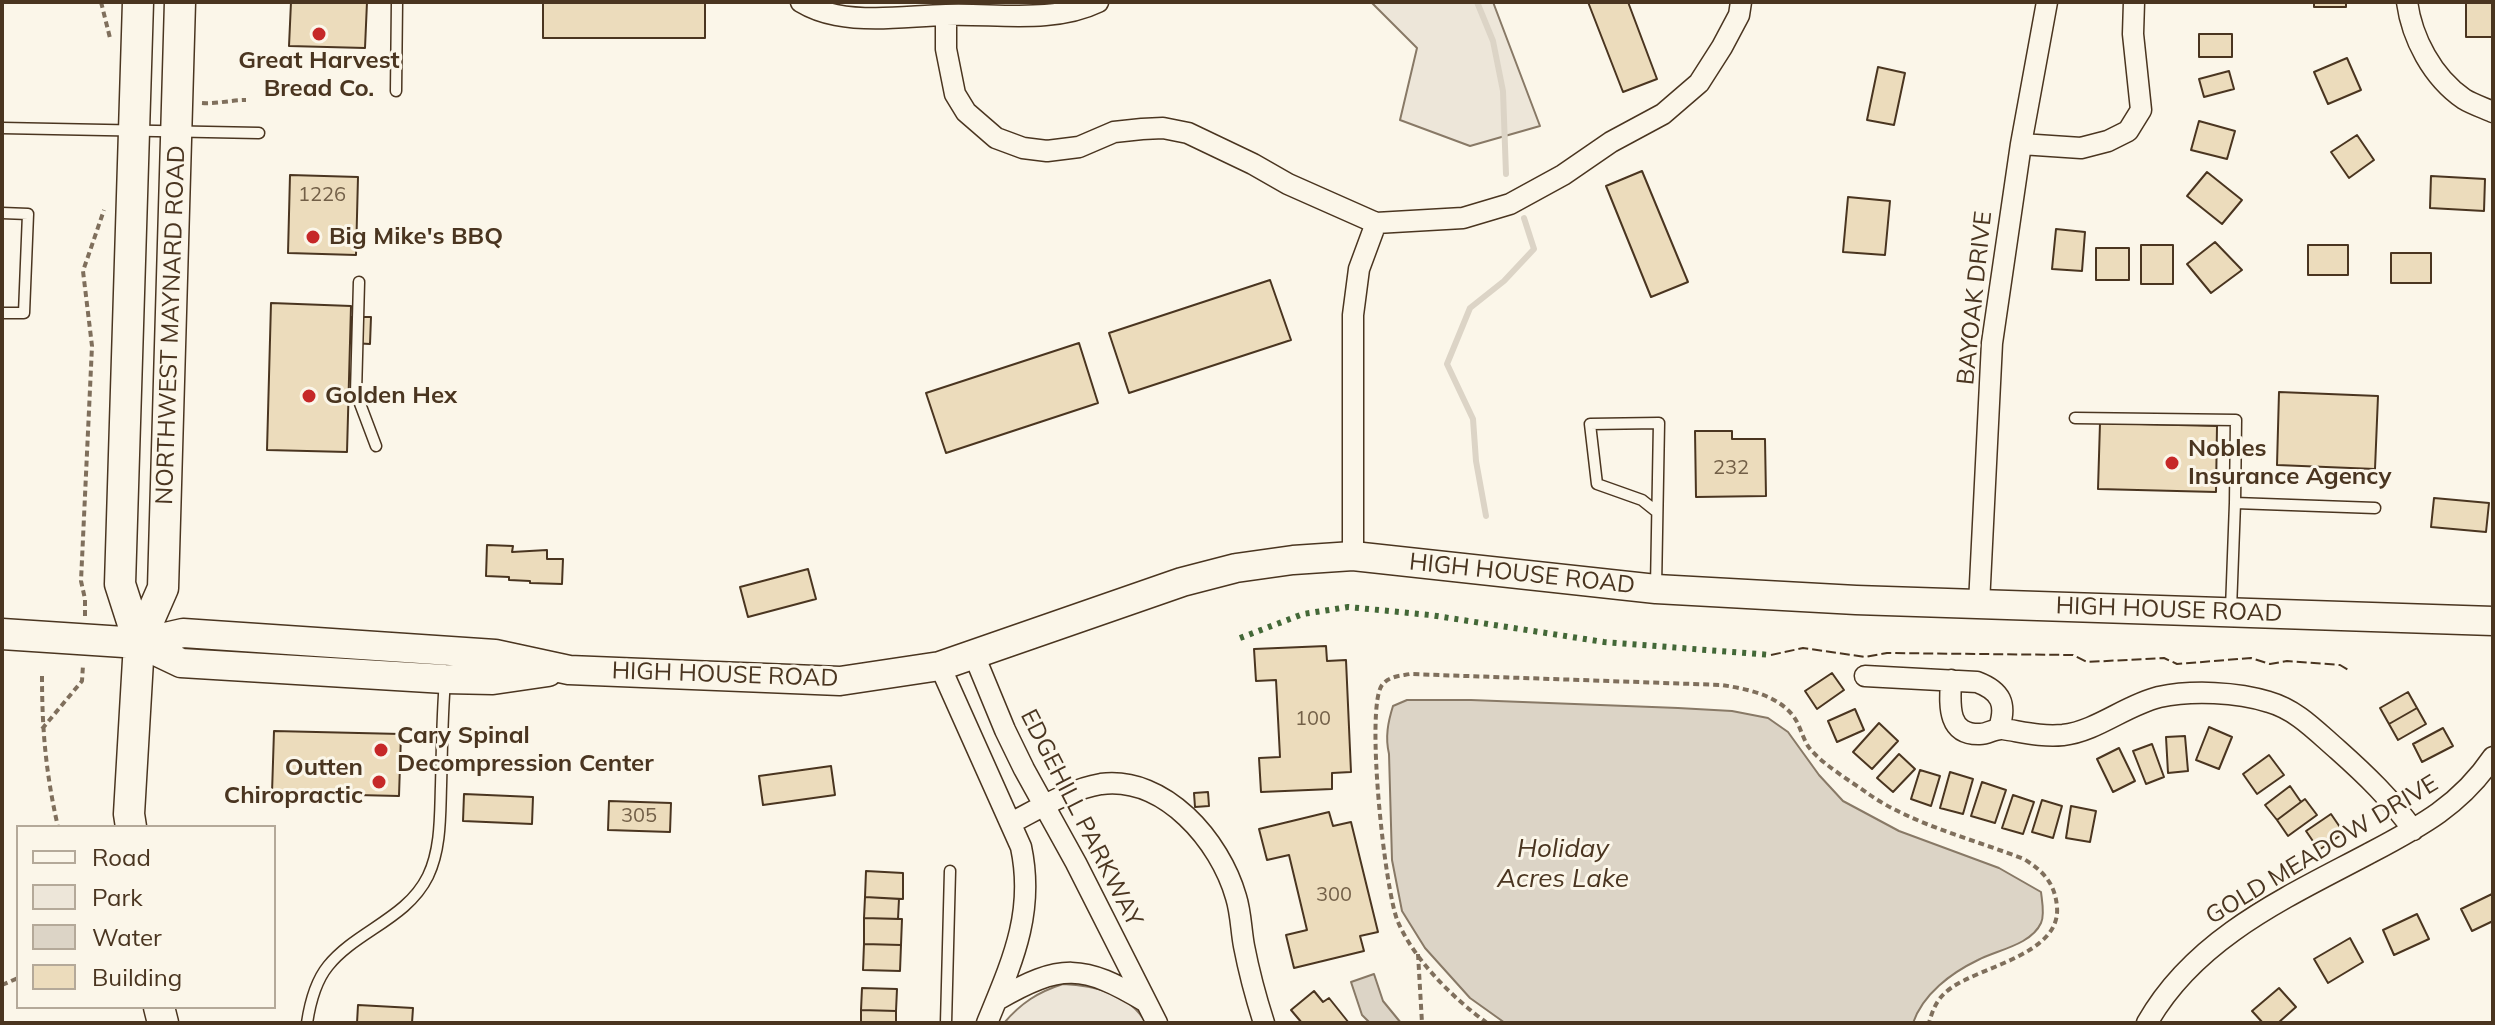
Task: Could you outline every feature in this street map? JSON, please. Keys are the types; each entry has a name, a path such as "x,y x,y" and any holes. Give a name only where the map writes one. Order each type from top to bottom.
{"main road":[{"name":"NORTHWEST MAYNARD ROAD","path":"138,2 120,584 139,643"},
{"name":"NORTHWEST MAYNARD ROAD","path":"131,825 139,643 163,588 180,2"},
{"name":"HIGH HOUSE ROAD","path":"139,643 181,663 445,679 493,680 569,670 840,681 940,666 1182,582 1236,568 1353,556 1656,589 1856,600 2493,621"},
{"name":"HIGH HOUSE ROAD","path":"2,634 139,643 183,633 495,654 569,670"}],"street":[{"path":"801,2 835,15 895,18 1045,15 1098,2"},
{"path":"946,15 946,49 955,94 966,112 996,138 1023,148 1047,151 1079,147 1114,132 1163,128 1188,133 1288,184 1376,223 1463,218 1510,204 1563,175 1611,142 1663,114 1699,83 1728,37 1739,15 1741,2"},
{"name":"BAYOAK DRIVE","path":"1979,604 1992,343 2021,144 2047,2"},
{"path":"2021,144 2081,148 2108,141 2128,131 2141,110 2133,34 2134,2"},
{"path":"2407,2 2410,23 2427,58 2464,99 2493,112"},
{"path":"1353,556 1353,315 1359,269 1376,223"},
{"name":"EDGEHILL PARKWAY","path":"974,655 1005,730 1157,1023"},
{"path":"940,666 1011,823 1027,872 1027,899 1020,933 987,1023"},
{"path":"1865,676 1977,682 1989,686 1997,695 2004,714 1999,728"},
{"path":"1951,680 1950,714 1958,728 1982,734 1999,728 2017,733 2065,735 2140,703 2173,695 2217,695 2267,701 2304,719 2380,787 2413,830"},
{"name":"GOLD MEADOW DRIVE","path":"2147,1023 2162,998 2218,940 2267,908 2413,830 2465,793 2493,757"},
{"path":"1011,823 1096,785 1114,783 1143,790 1175,807 1198,828 1217,854 1236,897 1253,985 1264,1023"},
{"path":"997,1000 1024,984 1046,976 1070,973 1110,981 1146,1002"}],"lane":[{"path":"396,91 397,2"},
{"path":"2,128 259,133"},
{"path":"2,213 28,214 24,313 2,311"},
{"path":"359,282 356,393 376,446"},
{"path":"2075,418 2236,420 2231,611"},
{"path":"1656,589 1659,423 1590,424 1597,484 1642,500 1657,512"},
{"path":"2235,503 2375,508"},
{"path":"307,1023 317,985 326,968 400,910 427,877 439,832 445,679"},
{"path":"946,1023 950,871"}],"path":[{"path":"199,103 246,100"},
{"path":"85,599 81,581 92,346 83,271 104,214 106,199"},
{"path":"1487,1023 1438,978 1407,940 1396,919 1382,833 1376,705 1383,684 1392,677 1410,674 1722,685 1759,693 1785,708 1794,718 1807,746 1818,758 1869,794 1902,813 2024,859 2047,876 2053,886 2057,913 2049,934 2042,943 1952,988 1938,999 1929,1023"},
{"path":"42,676 46,776 58,825"},
{"path":"42,729 82,681"},
{"path":"1418,954 1422,1023"}],"green space":[{"path":"1371,2 1493,2 1540,126 1470,146 1400,120 1417,48"},
{"path":"1063,984 1087,986 1121,998 1146,1023 1004,1023 1030,999"}],"water":[{"name":"Holiday Acres Lake","path":"1407,700 1678,708 1732,711 1768,718 1788,732 1819,775 1843,801 1899,831 1999,868 2041,892 2042,920 2030,937 2022,942 1978,960 1948,978 1924,1003 1913,1023 1505,1023 1470,998 1425,948 1402,911 1392,860 1387,736 1393,706"},
{"path":"1374,974 1383,1001 1401,1023 1370,1023 1362,1015 1351,982"}],"building":[{"path":"291,2 367,2 365,48 289,46"},
{"path":"543,2 705,2 705,38 543,38"},
{"path":"1588,2 1628,2 1657,79 1623,92"},
{"path":"2314,2 2346,2 2346,7 2314,7"},
{"path":"2466,2 2493,2 2493,37 2466,37"},
{"path":"2199,34 2232,34 2232,57 2199,57"},
{"path":"2347,58 2361,90 2328,104 2314,72"},
{"path":"1878,67 1905,73 1894,125 1867,120"},
{"path":"2229,71 2234,89 2204,97 2199,79"},
{"path":"2199,121 2235,131 2227,159 2191,150"},
{"path":"2357,135 2374,160 2349,178 2331,152"},
{"path":"1642,171 1688,282 1651,297 1606,186"},
{"path":"2207,172 2242,200 2222,224 2187,196"},
{"path":"290,175 358,177 356,255 288,253"},
{"path":"2431,176 2485,179 2484,211 2430,208"},
{"path":"1848,197 1890,201 1885,255 1843,252"},
{"path":"2056,229 2085,232 2082,271 2052,269"},
{"path":"2215,242 2242,270 2211,293 2187,264"},
{"path":"2141,245 2173,245 2173,284 2141,284"},
{"path":"2308,245 2348,245 2348,275 2308,275"},
{"path":"2096,248 2129,248 2129,280 2096,280"},
{"path":"2391,253 2431,253 2431,283 2391,283"},
{"path":"1270,280 1291,340 1129,393 1109,333"},
{"name":"Golden Hex","path":"271,303 351,306 347,452 267,450"},
{"path":"351,317 371,317 370,344 351,343"},
{"path":"1079,343 1098,403 946,453 926,393"},
{"path":"2279,392 2378,396 2375,469 2277,465"},
{"path":"2100,423 2217,426 2216,492 2098,489"},
{"path":"1695,431 1732,431 1732,439 1765,439 1766,496 1696,497"},
{"path":"2434,498 2489,503 2486,532 2431,527"},
{"path":"487,545 513,546 512,552 547,550 547,559 563,559 562,584 486,576"},
{"path":"808,569 816,599 748,617 740,587"},
{"path":"1326,646 1327,661 1346,660 1351,772 1332,773 1332,789 1261,792 1259,758 1280,757 1276,680 1256,681 1254,649"},
{"path":"1832,673 1844,690 1817,709 1805,691"},
{"path":"2408,692 2417,708 2389,724 2380,708"},
{"path":"2417,708 2426,724 2398,740 2389,724"},
{"path":"1855,709 1864,730 1837,742 1828,721"},
{"path":"1879,723 1898,741 1872,769 1853,752"},
{"path":"2209,727 2232,737 2219,769 2196,760"},
{"path":"2443,728 2453,746 2422,762 2413,744"},
{"path":"274,731 401,734 399,796 272,793"},
{"path":"2185,736 2188,771 2168,773 2166,737"},
{"path":"2152,744 2164,777 2146,784 2133,751"},
{"path":"2119,748 2135,781 2113,792 2097,759"},
{"path":"1899,754 1915,769 1893,792 1877,778"},
{"path":"2269,755 2284,775 2257,794 2243,774"},
{"path":"831,766 835,795 763,805 759,776"},
{"path":"1920,770 1940,776 1931,806 1911,799"},
{"path":"1950,772 1973,779 1963,814 1940,808"},
{"path":"1982,782 2006,790 1995,823 1971,816"},
{"path":"2290,786 2301,802 2277,820 2265,805"},
{"path":"1208,792 1209,806 1195,807 1194,793"},
{"path":"464,794 533,797 532,824 463,821"},
{"path":"2013,795 2034,802 2023,834 2002,828"},
{"path":"2305,799 2317,815 2288,836 2277,820"},
{"path":"2042,800 2062,806 2053,838 2032,832"},
{"path":"609,801 671,803 670,832 608,830"},
{"path":"2071,806 2096,811 2090,842 2066,838"},
{"path":"1329,812 1333,826 1351,822 1378,932 1360,936 1364,951 1294,968 1286,935 1307,930 1289,855 1267,860 1259,829"},
{"path":"2331,814 2344,833 2319,850 2306,831"},
{"path":"866,871 903,873 903,899 865,897"},
{"path":"2492,894 2493,921 2472,931 2461,909"},
{"path":"865,897 899,899 898,919 864,918"},
{"path":"2417,914 2429,939 2394,955 2383,930"},
{"path":"864,918 902,919 901,945 864,944"},
{"path":"2350,938 2363,962 2328,983 2314,959"},
{"path":"864,944 901,945 900,971 863,970"},
{"path":"862,988 897,989 896,1011 861,1010"},
{"path":"2279,988 2296,1007 2278,1023 2263,1023 2252,1011"},
{"path":"1314,991 1323,1002 1329,998 1349,1023 1302,1023 1291,1010"},
{"path":"358,1005 413,1008 412,1023 357,1023"},
{"path":"861,1010 896,1011 896,1023 861,1023"}],"waterway":[{"path":"1477,2 1493,41 1503,91 1506,174"},
{"path":"1486,516 1476,461 1473,419 1447,364 1470,308 1504,281 1534,249 1524,218"}],"hedge":[{"path":"1240,638 1303,614 1348,607 1430,615 1604,642 1771,655"}],"fence":[{"path":"1771,655 1803,648 1865,657 1887,653 2073,655 2087,662 2164,658 2177,664 2251,658 2270,664 2287,661 2340,665 2350,671"}],"place":[{"name":"Great Harvest Bread Co.","path":"319,34"},
{"name":"Big Mike's BBQ","path":"313,237"},
{"name":"Golden Hex","path":"309,396"},
{"name":"Nobles Insurance Agency","path":"2172,463"},
{"name":"Cary Spinal Decompression Center","path":"381,750"},
{"name":"Outten Chiropractic","path":"379,782"}]}
